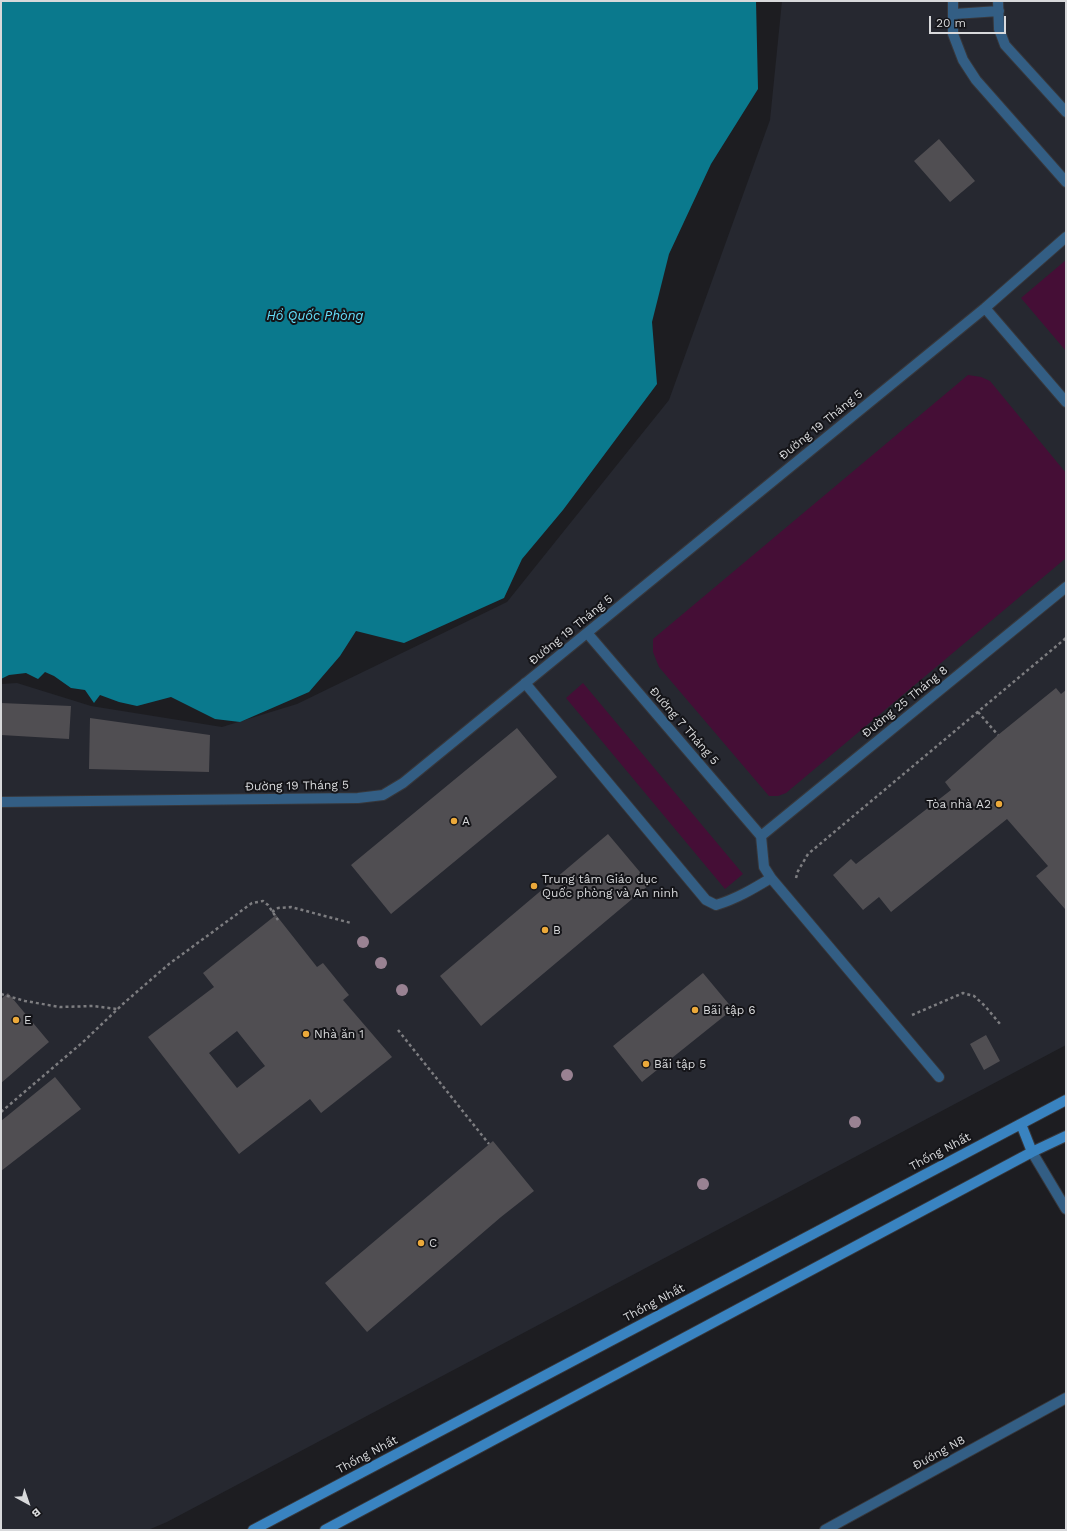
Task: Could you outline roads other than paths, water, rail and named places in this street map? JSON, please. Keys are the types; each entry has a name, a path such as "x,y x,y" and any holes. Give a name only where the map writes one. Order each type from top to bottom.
{"main road":[{"name":"Thống Nhất","path":"253,1530 1066,1100"},
{"path":"1020,1124 1032,1152"},
{"path":"325,1530 1032,1152 1066,1136"}],"street":[{"path":"953,1 954,34 963,60 976,80 1066,182"},
{"path":"954,14 998,6 999,29 1005,45 1066,112"},
{"name":"Đường 19 Tháng 5","path":"1,802 358,798 383,795 403,783 525,683 588,634 985,308 1066,237"},
{"path":"985,308 1066,402"},
{"name":"Đường 25 Tháng 8","path":"761,836 1066,587"},
{"name":"Đường 7 Tháng 5","path":"588,634 761,836"},
{"path":"525,683 706,900 716,905 728,901 746,893 771,878"},
{"path":"761,836 764,867 771,878 939,1077"},
{"path":"1032,1152 1066,1209"},
{"name":"Đướng N8","path":"824,1530 1066,1398"}],"water":[{"name":"Hồ Quốc Phòng","path":"1,1 756,1 758,89 711,164 669,254 652,322 657,384 563,510 522,559 504,598 404,643 356,631 340,656 309,692 240,722 215,719 171,697 137,706 119,702 100,695 94,703 85,690 71,688 54,676 45,672 38,679 26,673 9,675 1,679"}],"place":[{"name":"Tòa nhà A2","path":"999,804"},
{"name":"A","path":"454,821"},
{"name":"Trung tâm Giáo dục Quốc phòng và An ninh","path":"534,886"},
{"name":"B","path":"545,930"},
{"name":"Bãi tập 6","path":"695,1010"},
{"name":"E","path":"16,1020"},
{"name":"Nhà ăn 1","path":"306,1034"},
{"name":"Bãi tập 5","path":"646,1064"},
{"name":"C","path":"421,1243"}]}
